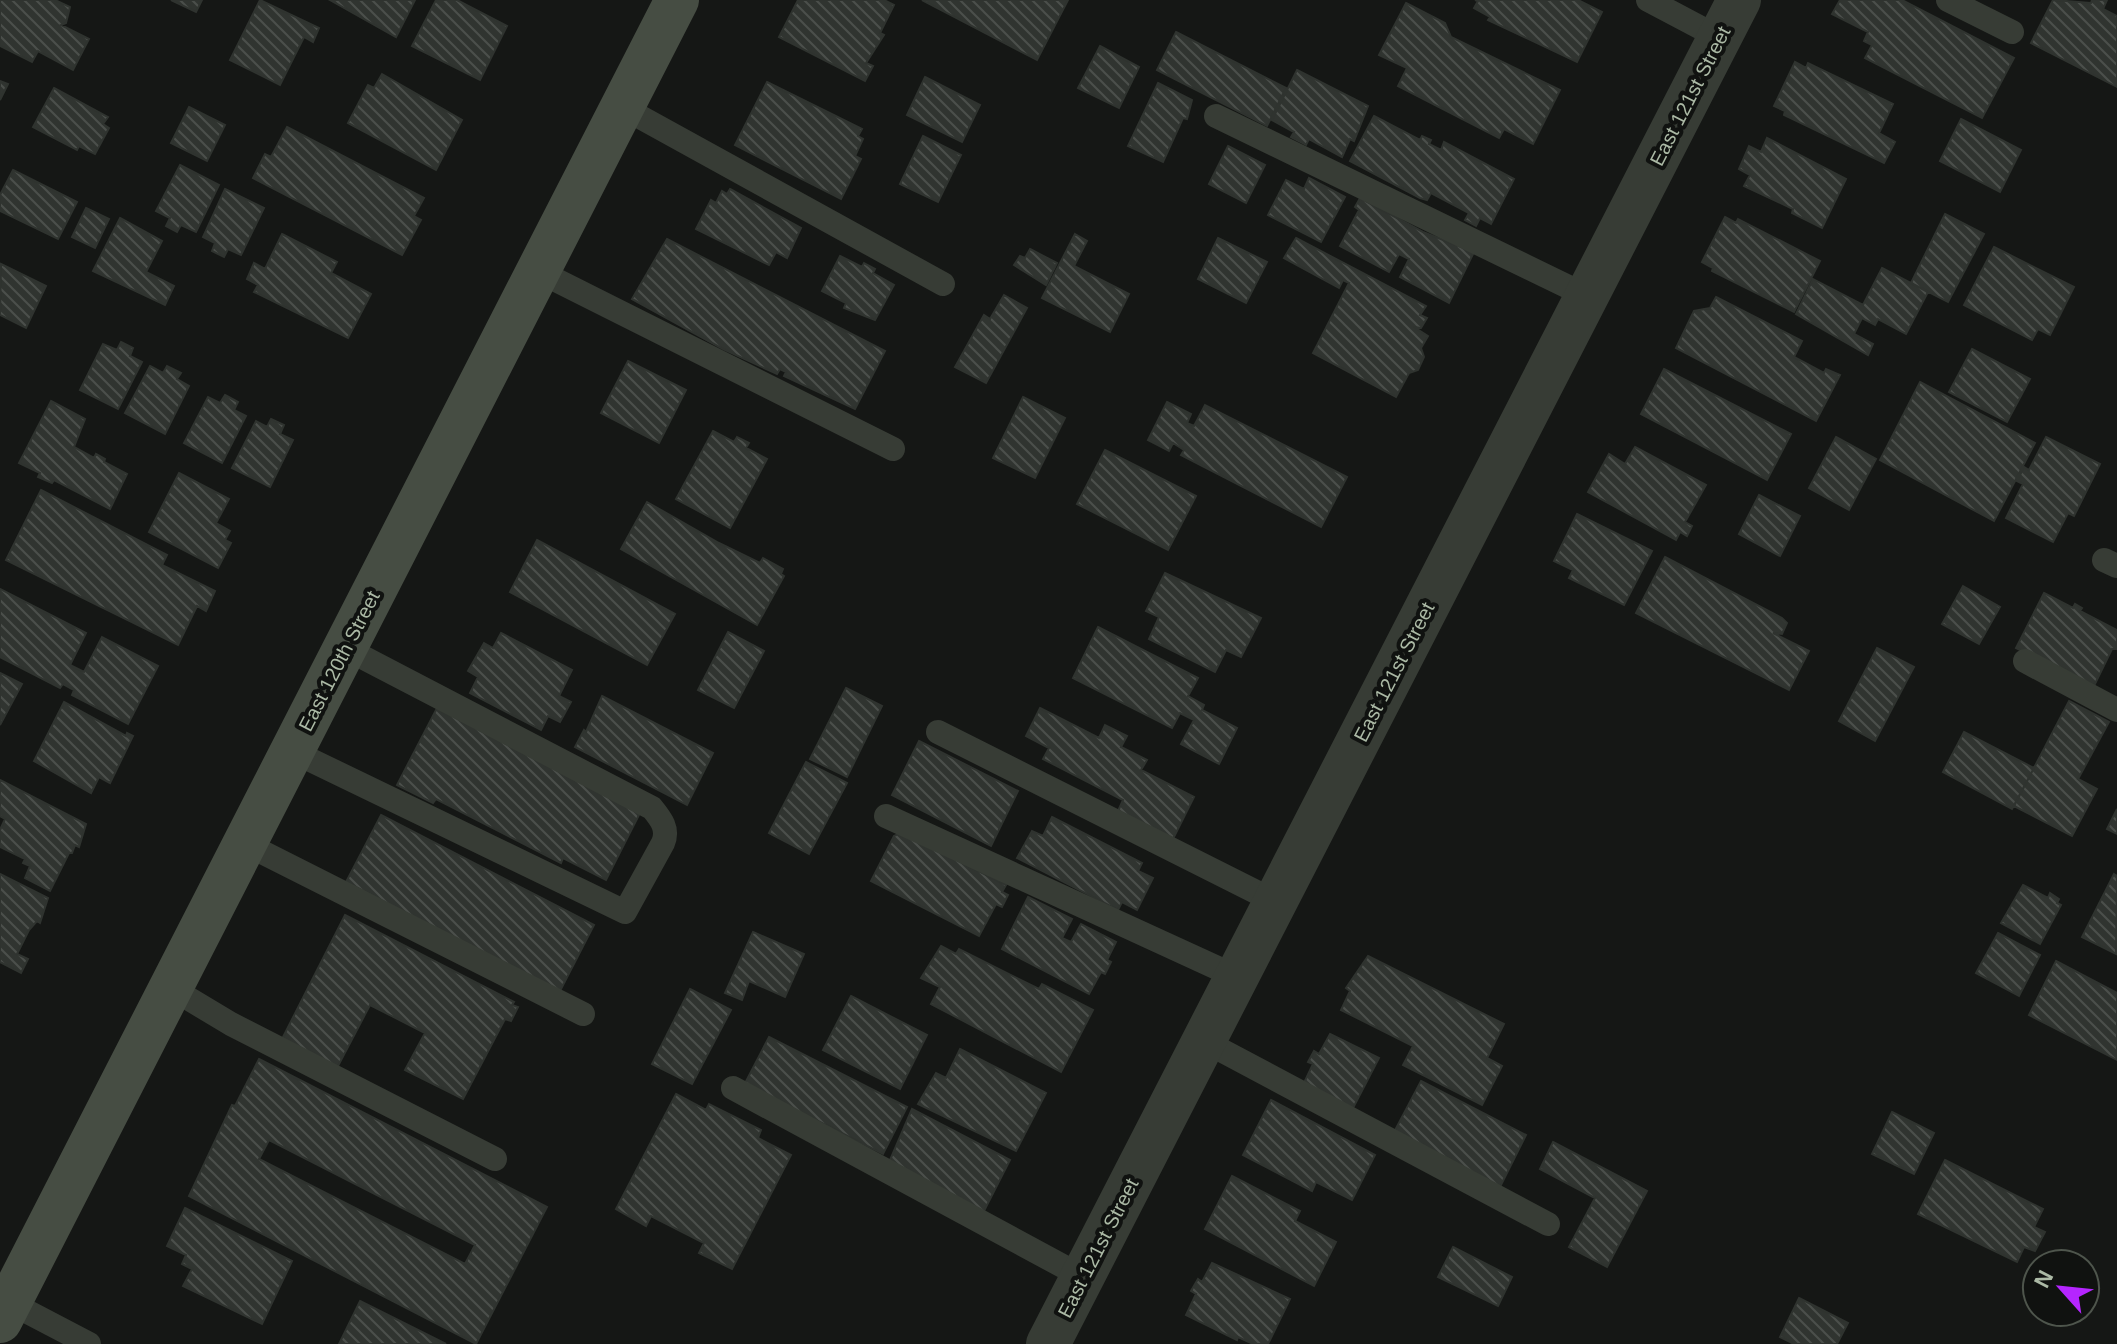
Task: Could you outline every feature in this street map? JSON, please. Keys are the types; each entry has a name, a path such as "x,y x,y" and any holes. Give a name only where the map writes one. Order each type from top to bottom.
{"street":[{"name":"East 120th Street","path":"3,1307 171,988 677,0"},
{"name":"East 121st Street","path":"1048,1344 1729,19"}],"lane":[{"path":"1648,0 1729,19"},
{"path":"1948,0 2012,32"},
{"path":"622,107 943,284"},
{"path":"1216,116 1587,296"},
{"path":"538,271 893,449"},
{"path":"292,751 625,912 663,843 663,824 652,808 345,648"},
{"path":"2025,661 2117,710"},
{"path":"938,732 1276,902"},
{"path":"886,816 1237,977"},
{"path":"244,843 583,1014"},
{"path":"171,988 231,1024 495,1159"},
{"path":"1204,1041 1548,1224"},
{"path":"733,1088 1083,1277"},
{"path":"3,1307 89,1344"}],"building":[{"path":"0,0 55,0 70,7 66,23 61,25 89,39 73,70 38,51 32,62 0,46"},
{"path":"171,0 202,0 196,12"},
{"path":"260,0 319,28 313,42 304,37 280,85 230,60"},
{"path":"330,0 415,0 396,37"},
{"path":"436,0 457,0 507,26 480,80 412,46"},
{"path":"798,0 884,0 894,5 880,33 884,35 866,63 873,66 865,81 779,37"},
{"path":"922,0 1068,0 1037,60"},
{"path":"1475,0 1578,0 1602,12 1577,62 1488,20 1490,17 1474,8 1478,1"},
{"path":"1840,0 1902,0 2014,58 1982,118 1865,58 1872,45 1864,41 1868,32 1832,14"},
{"path":"2053,0 2091,3 2092,0 2107,0 2103,9 2117,16 2117,87 2031,43"},
{"path":"1406,3 1445,23 1451,37 1560,90 1533,144 1504,129 1499,138 1398,86 1407,68 1379,55"},
{"path":"1176,32 1286,88 1267,126 1157,70"},
{"path":"1100,46 1139,67 1119,108 1078,88"},
{"path":"1795,62 1806,68 1808,63 1893,104 1879,133 1895,142 1884,163 1784,115 1785,111 1774,106"},
{"path":"1297,70 1368,106 1354,141 1350,139 1342,157 1309,139 1306,145 1291,137 1294,132 1272,120"},
{"path":"382,74 462,120 436,170 348,123 368,85 374,88"},
{"path":"925,77 980,105 962,142 907,115"},
{"path":"0,81 8,84 0,100"},
{"path":"767,82 862,129 858,136 863,139 855,156 861,159 841,199 735,145"},
{"path":"1158,83 1192,100 1187,119 1183,118 1163,162 1128,146"},
{"path":"54,88 108,117 103,124 109,128 95,154 79,146 77,150 33,127"},
{"path":"189,107 225,125 207,161 171,143"},
{"path":"1374,116 1420,140 1422,136 1431,140 1429,144 1441,150 1444,142 1514,179 1491,224 1480,218 1476,226 1465,220 1469,213 1431,193 1427,200 1420,198 1350,161"},
{"path":"1961,119 2021,150 2000,192 1940,161"},
{"path":"287,127 424,198 414,216 421,220 402,255 253,178 265,154 271,157"},
{"path":"923,136 961,155 938,202 900,184"},
{"path":"1767,138 1846,179 1822,228 1792,213 1793,209 1744,186 1750,175 1739,169 1749,146 1761,152"},
{"path":"1228,146 1265,165 1246,203 1209,184"},
{"path":"180,165 219,185 196,232 181,225 177,232 166,226 170,218 156,211"},
{"path":"13,170 77,202 58,239 0,211 0,195"},
{"path":"1309,178 1345,197 1321,242 1268,215 1286,180 1304,189"},
{"path":"225,189 264,208 241,255 228,249 224,257 212,251 215,243 203,237"},
{"path":"730,189 801,228 787,258 776,252 769,265 696,229 711,200 716,203 722,191 727,194"},
{"path":"1360,198 1423,232 1474,252 1449,303 1400,277 1409,259 1399,254 1389,272 1340,246 1359,210 1355,207"},
{"path":"86,208 109,219 95,248 72,237"},
{"path":"1945,214 1984,234 1948,302 1911,283"},
{"path":"1725,217 1736,223 1738,219 1820,261 1794,312 1712,271 1713,268 1702,262"},
{"path":"120,218 162,241 146,272 174,286 165,305 93,271"},
{"path":"282,234 337,262 331,273 371,294 348,338 254,292 258,285 247,279 254,263 265,269"},
{"path":"1075,234 1087,241 1074,266 1129,294 1110,332 1042,298"},
{"path":"1218,238 1267,262 1246,303 1198,279"},
{"path":"1296,238 1426,306 1420,315 1427,318 1421,328 1414,327 1428,336 1421,348 1424,357 1418,370 1409,373 1396,397 1313,353 1349,283 1343,280 1339,288 1284,258"},
{"path":"667,239 885,351 855,409 784,376 786,372 780,369 777,374 723,349 632,299"},
{"path":"1994,247 2074,287 2050,335 2038,329 2032,340 1964,305"},
{"path":"1030,249 1057,263 1046,285 1014,265 1020,256 1025,258"},
{"path":"840,256 862,267 864,263 875,269 873,273 894,285 875,320 844,308 846,303 822,291"},
{"path":"1,264 46,286 26,328 0,315"},
{"path":"1882,268 1928,292 1906,334 1878,319 1875,325 1862,318 1854,334 1873,344 1868,355 1796,314 1813,279 1863,305"},
{"path":"1004,295 1027,308 986,383 955,367 984,315 990,319"},
{"path":"1716,297 1802,341 1794,357 1824,373 1826,369 1840,375 1816,421 1676,348 1694,311 1710,308"},
{"path":"121,342 133,348 130,356 142,362 118,409 80,390 103,344 117,350"},
{"path":"1972,349 2030,379 2007,422 1949,392"},
{"path":"628,361 686,390 659,443 601,413"},
{"path":"150,366 163,373 167,366 181,373 177,379 189,386 165,434 125,413"},
{"path":"1664,369 1791,434 1767,480 1641,414"},
{"path":"1920,382 2035,443 1994,521 1880,460"},
{"path":"225,395 238,402 234,410 246,416 222,463 184,443 208,397 220,403"},
{"path":"1023,397 1065,418 1035,478 993,458"},
{"path":"51,401 85,419 74,447 94,458 96,454 127,474 110,509 54,480 52,483 38,477 40,473 19,463"},
{"path":"1167,402 1191,414 1187,423 1194,426 1205,405 1347,477 1321,527 1181,455 1184,450 1173,443 1169,451 1148,440"},
{"path":"271,419 284,425 280,434 293,440 270,487 232,468 256,421 267,427"},
{"path":"713,431 734,442 737,437 749,443 746,448 767,459 730,528 676,499"},
{"path":"1836,437 1876,459 1849,510 1809,488"},
{"path":"2046,437 2100,464 2074,516 2068,513 2053,542 2006,518 2023,484 2017,481 2024,467 2029,470"},
{"path":"1635,447 1706,485 1685,522 1692,526 1687,536 1680,532 1676,540 1588,492 1609,454 1625,464"},
{"path":"1105,450 1196,496 1168,550 1077,504"},
{"path":"179,473 229,499 216,523 230,531 225,540 231,543 218,568 149,532"},
{"path":"41,490 167,555 162,565 215,591 206,611 197,606 178,645 6,560"},
{"path":"1759,495 1800,516 1780,556 1739,534"},
{"path":"647,502 719,543 760,563 763,558 783,569 781,574 784,576 757,625 621,549"},
{"path":"1577,514 1652,551 1624,605 1569,578 1573,570 1554,561"},
{"path":"537,540 675,614 647,665 510,592"},
{"path":"1665,557 1787,623 1782,634 1773,633 1809,651 1789,690 1636,613"},
{"path":"1165,573 1261,618 1241,657 1226,650 1215,672 1149,639 1159,617 1146,611"},
{"path":"1963,586 2000,607 1979,644 1942,624"},
{"path":"0,589 86,633 70,665 84,672 102,637 158,666 128,724 72,695 74,690 63,684 60,688 0,657"},
{"path":"2044,593 2073,608 2075,604 2082,608 2080,611 2117,630 2117,649 2112,649 2094,686 2016,648"},
{"path":"1098,627 1198,678 1188,696 1204,705 1202,710 1237,728 1219,764 1181,744 1194,720 1180,713 1172,728 1073,678"},
{"path":"728,632 764,651 734,708 698,690"},
{"path":"501,633 572,670 559,696 571,702 560,722 548,716 541,730 470,693 478,677 468,671 484,643 493,648"},
{"path":"1877,648 1914,667 1875,741 1839,721"},
{"path":"0,673 22,684 0,725"},
{"path":"846,688 882,706 847,777 810,759"},
{"path":"602,696 713,753 687,805 575,747 584,730 586,732"},
{"path":"2069,701 2109,722 2078,779 2097,789 2072,836 2014,806"},
{"path":"64,702 126,736 127,733 133,736 110,783 99,777 91,793 34,761"},
{"path":"437,708 640,813 606,880 563,858 561,863 436,799 433,803 397,785"},
{"path":"1040,708 1099,738 1105,725 1127,736 1121,747 1147,760 1141,770 1194,797 1173,839 1118,811 1123,800 1043,759 1049,748 1026,736"},
{"path":"1964,732 2034,768 2012,809 1943,772"},
{"path":"919,741 1018,791 991,846 892,795"},
{"path":"806,762 847,783 809,854 769,833"},
{"path":"0,780 86,824 79,847 75,845 69,853 50,891 25,878 30,866 23,863 25,859 0,847 0,830 5,819 0,816"},
{"path":"2117,809 2117,834 2107,829"},
{"path":"381,815 594,925 559,993 346,882"},
{"path":"1052,817 1142,863 1138,871 1153,878 1137,910 1122,902 1118,910 1017,858 1032,831 1043,836"},
{"path":"902,832 1006,885 1002,892 1008,895 1002,907 996,904 979,936 871,881 894,836"},
{"path":"0,874 48,898 40,923 37,921 29,930 17,954 28,959 21,973 0,962"},
{"path":"2114,874 2117,876 2116,954 2082,937"},
{"path":"2023,885 2048,898 2050,893 2059,899 2057,903 2061,905 2040,944 2001,923"},
{"path":"1028,897 1072,919 1062,938 1071,942 1081,924 1116,942 1107,960 1111,962 1105,974 1101,972 1089,994 1002,949"},
{"path":"345,915 514,1002 512,1005 518,1007 511,1021 505,1019 463,1099 405,1070 425,1033 370,1005 337,1068 282,1039"},
{"path":"753,932 804,954 785,997 749,981 742,1000 725,993"},
{"path":"1998,933 2040,955 2019,996 1976,973"},
{"path":"941,946 956,954 959,949 1039,989 1042,984 1093,1010 1061,1072 931,1004 940,987 921,978"},
{"path":"1368,956 1504,1024 1487,1058 1502,1066 1482,1105 1403,1065 1413,1046 1341,1010 1350,991 1346,988"},
{"path":"2056,961 2117,993 2117,1060 2029,1015"},
{"path":"690,989 731,1010 692,1084 652,1064"},
{"path":"851,996 927,1035 900,1089 823,1050"},
{"path":"1330,1034 1379,1058 1351,1112 1302,1087 1313,1064 1308,1062 1314,1051 1319,1054"},
{"path":"769,1037 907,1107 883,1154 812,1118 741,1091"},
{"path":"960,1049 1046,1093 1016,1151 918,1104 936,1073 946,1078"},
{"path":"259,1059 547,1207 476,1344 189,1196 232,1105 235,1106","holes":["269,1140 475,1245 465,1264 259,1159"]},
{"path":"1421,1081 1526,1135 1499,1189 1393,1134"},
{"path":"676,1094 706,1110 709,1104 761,1130 758,1138 791,1155 732,1269 699,1253 704,1243 651,1216 646,1226 616,1209"},
{"path":"1271,1100 1375,1155 1352,1200 1316,1182 1312,1191 1243,1155"},
{"path":"912,1109 1010,1160 982,1215 887,1167"},
{"path":"1892,1112 1934,1133 1914,1174 1872,1154"},
{"path":"1553,1142 1647,1191 1607,1267 1569,1247 1595,1198 1540,1169"},
{"path":"1945,1160 2043,1209 2034,1227 2045,1232 2037,1248 2021,1248 2017,1262 1918,1214"},
{"path":"1232,1176 1300,1211 1295,1221 1336,1242 1314,1286 1205,1229"},
{"path":"185,1208 292,1261 262,1324 183,1286 192,1269 182,1264 186,1255 167,1246"},
{"path":"1453,1247 1512,1277 1498,1306 1438,1277"},
{"path":"1212,1263 1290,1299 1268,1344 1253,1344 1238,1337 1237,1340 1186,1315 1196,1294 1191,1291 1198,1279 1202,1282"},
{"path":"1799,1298 1848,1323 1837,1344 1794,1344 1780,1337"},
{"path":"360,1301 446,1344 339,1344"}]}
